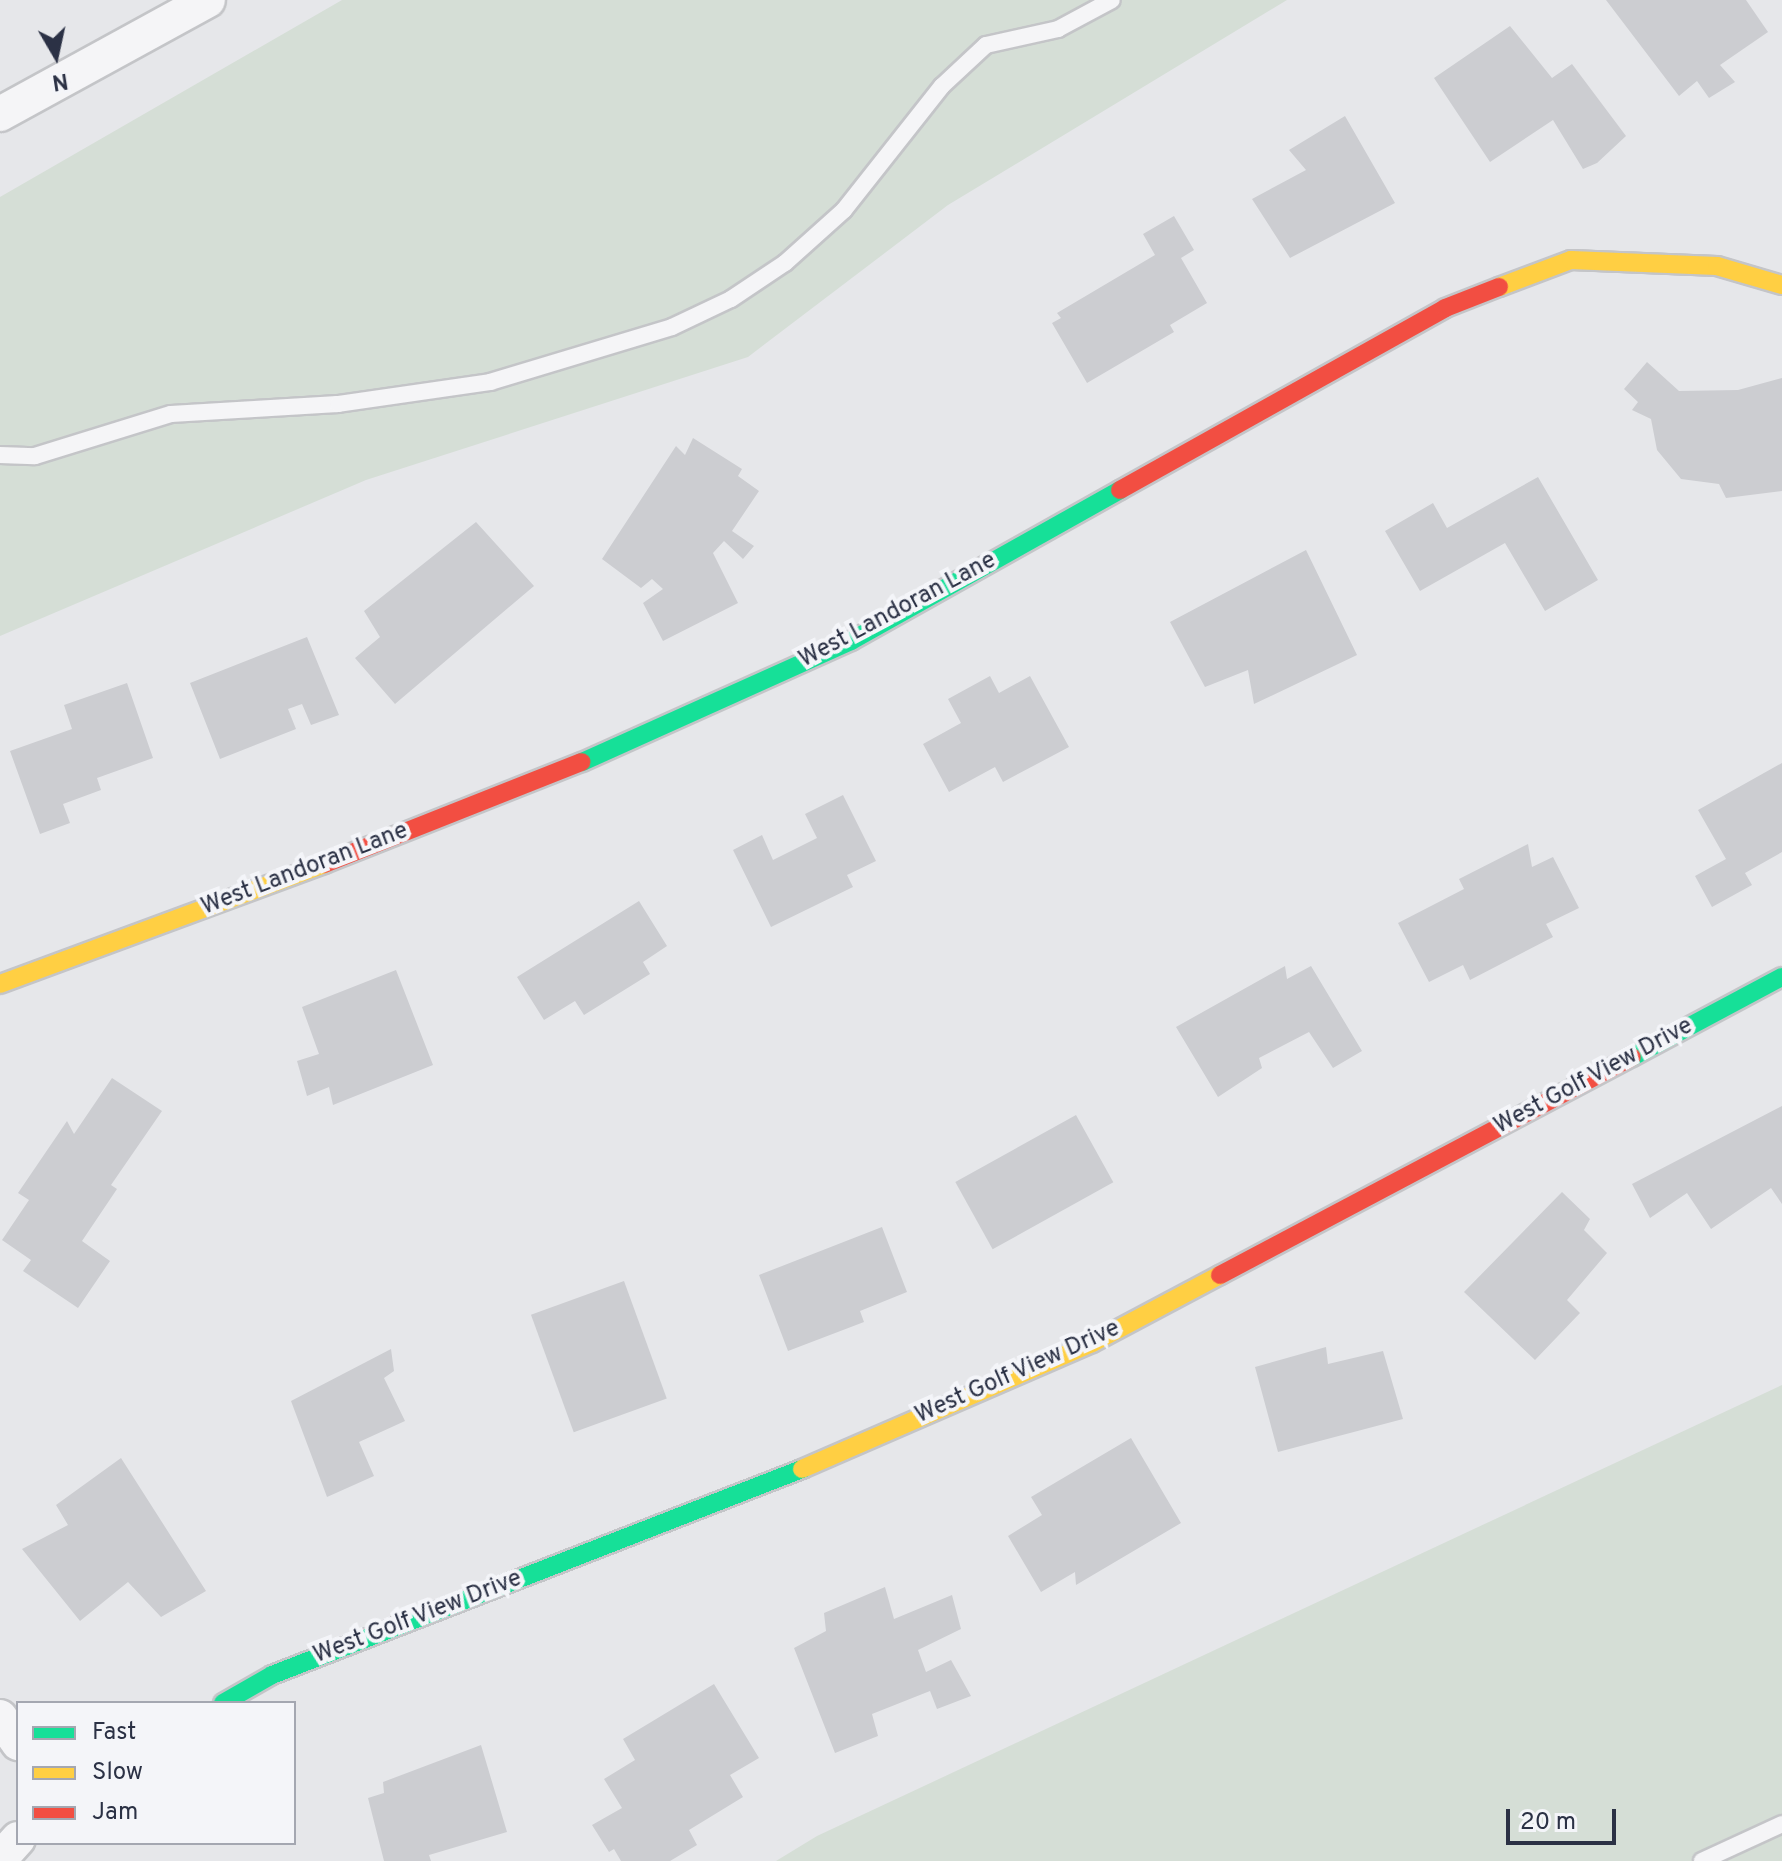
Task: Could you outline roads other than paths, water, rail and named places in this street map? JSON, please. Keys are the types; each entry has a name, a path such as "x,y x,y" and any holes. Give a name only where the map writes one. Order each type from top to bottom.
{"street":[{"path":"0,114 208,0"},
{"name":"West Landoran Lane","path":"0,984 297,875 648,736 851,641 1445,308 1571,260 1717,266 1782,285"},
{"name":"West Golf View Drive","path":"226,1701 272,1675 793,1473 1092,1343 1782,977"},
{"path":"0,1717 16,1740"},
{"path":"0,1859 16,1841"}],"lane":[{"path":"0,455 35,456 171,414 338,404 490,382 672,327 731,299 785,263 844,210 942,86 986,45 1058,29 1112,0"},
{"path":"1702,1861 1782,1824"}]}
